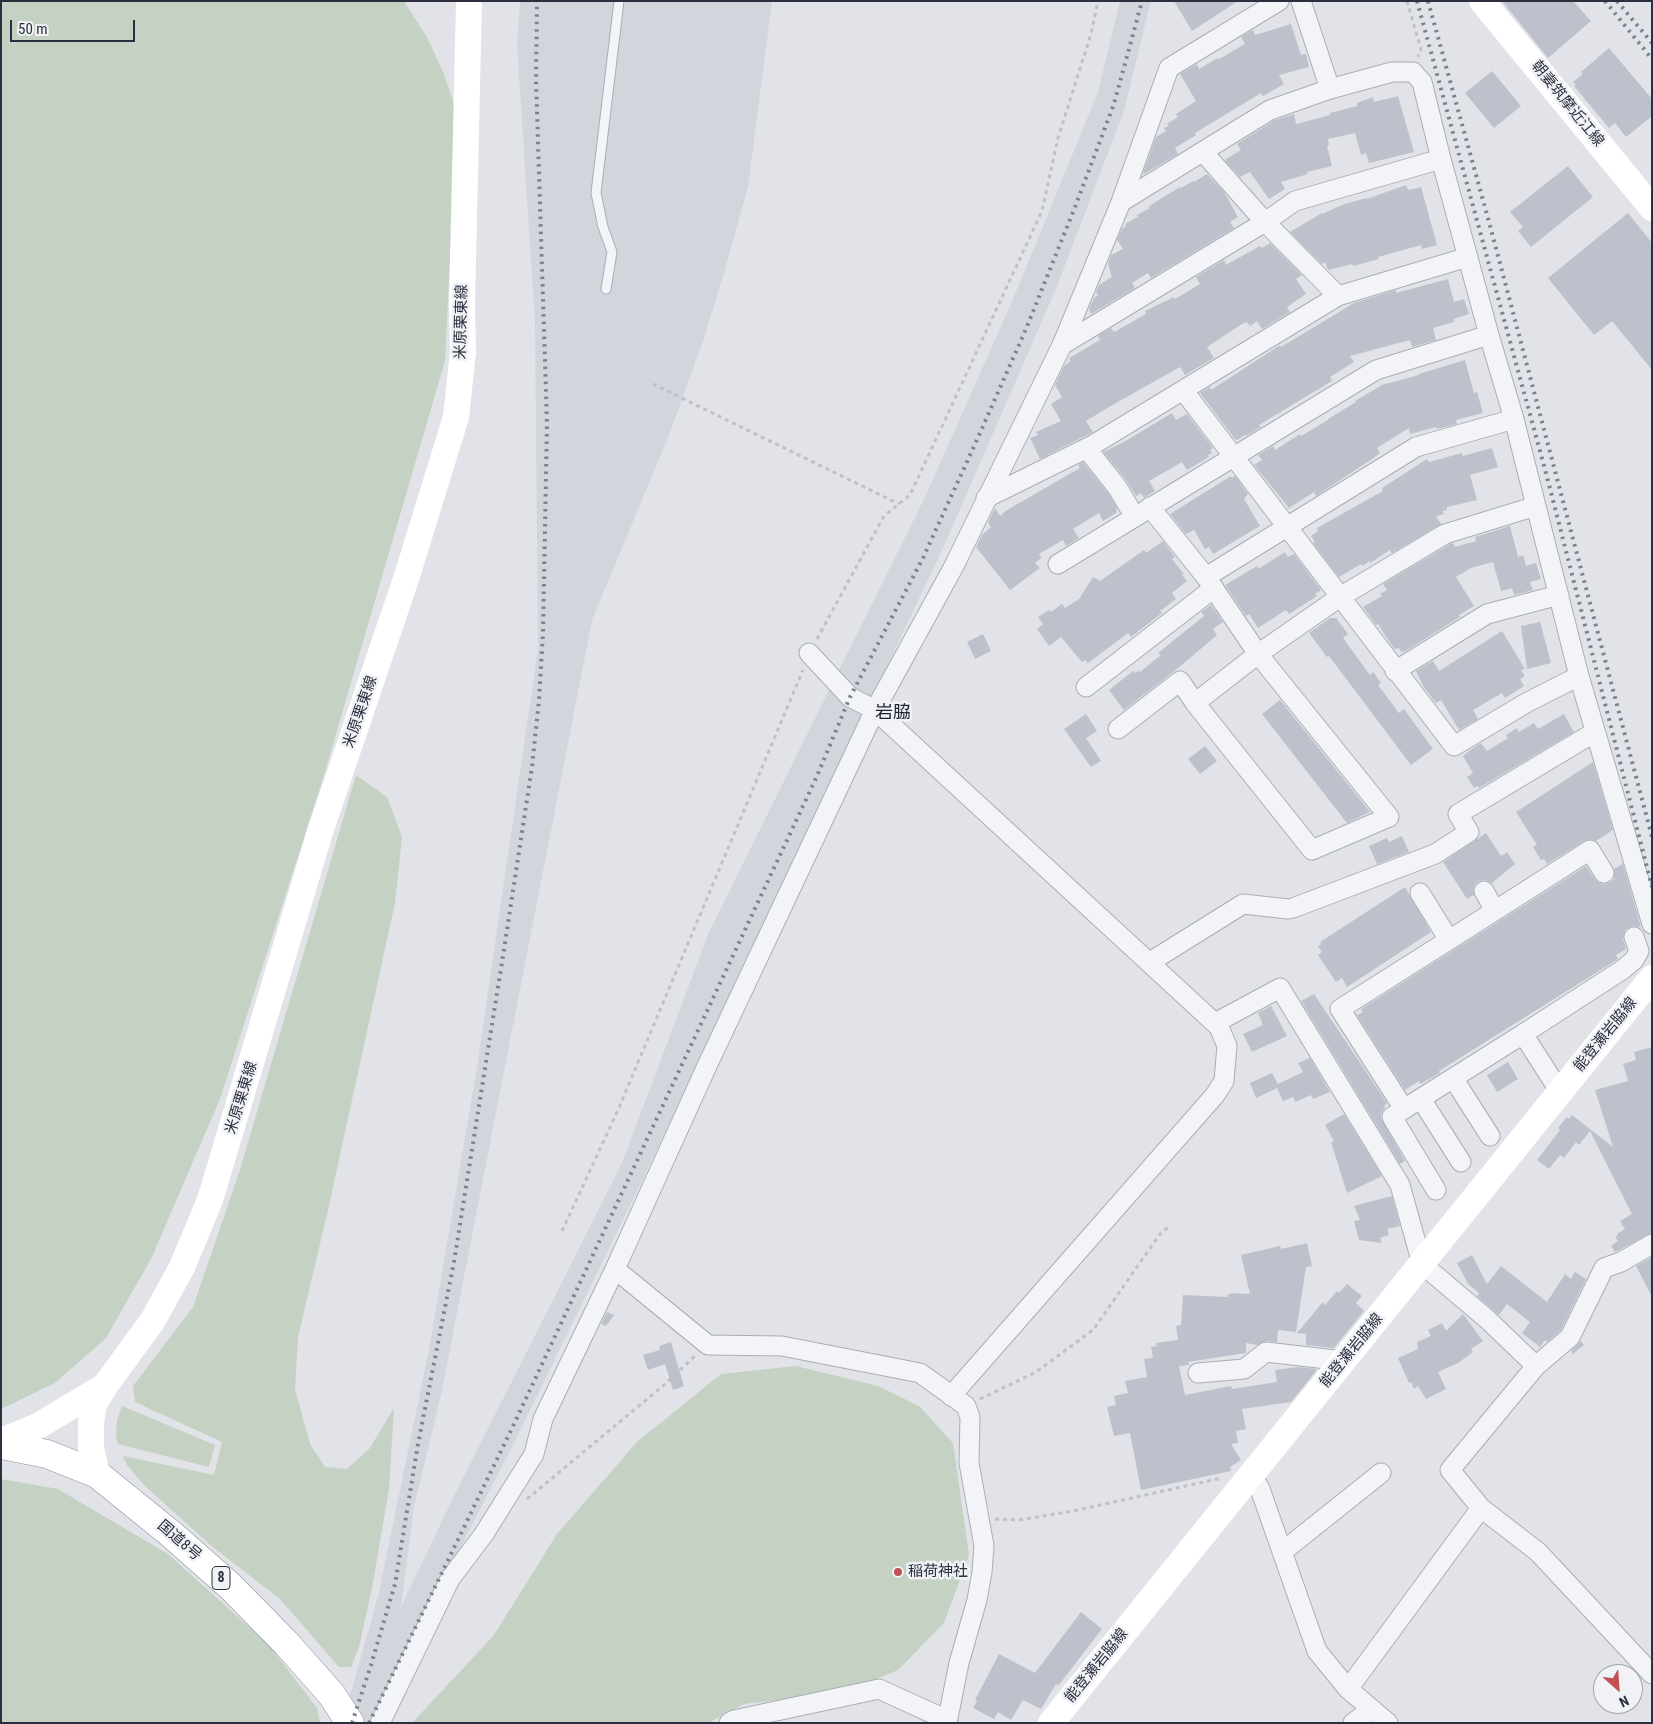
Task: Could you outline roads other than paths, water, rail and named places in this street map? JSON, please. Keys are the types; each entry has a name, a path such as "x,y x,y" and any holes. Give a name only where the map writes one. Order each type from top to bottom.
{"highway":[{"name":"国道8号","path":"1,1445 47,1454 98,1474 230,1586 286,1643 332,1695 350,1723"}],"main road":[{"name":"米原栗東線","path":"98,1474 91,1448 90,1424 93,1406 153,1320 182,1267 210,1200 320,832 407,576 456,417 463,352 462,304 470,1"},
{"name":"朝妻筑摩近江線","path":"1482,1 1652,208"},
{"name":"能登瀬岩脇線","path":"1051,1723 1652,978"},
{"name":"米原栗東線","path":"1,1441 38,1426 106,1386"}],"street":[{"path":"380,1723 450,1579 484,1534 534,1454 543,1419 615,1269 706,1068 875,710 954,566 1062,345 1121,202 1169,68 1279,1"},
{"path":"1301,1 1330,89"},
{"path":"1121,202 1270,110 1330,89 1392,72 1413,72 1422,82 1489,335 1514,419 1579,676 1652,924"},
{"path":"1203,152 1265,222 1338,296"},
{"path":"1062,345 1265,222 1295,201 1441,159"},
{"path":"986,498 1086,448 1338,296 1468,257"},
{"path":"1058,564 1376,370 1489,335"},
{"path":"1183,390 1286,528 1454,746 1526,703 1579,676"},
{"path":"1086,687 1210,582 1286,528 1416,447 1514,419"},
{"path":"1086,448 1117,487 1210,582 1258,654 1389,818 1312,850 1180,682 1118,729"},
{"path":"1195,703 1258,654 1340,597 1445,534 1536,506"},
{"path":"1395,671 1487,614 1559,595"},
{"path":"810,653 850,697 875,710 1215,1023 1219,1027 1227,1046 1224,1081 1215,1096 959,1401"},
{"path":"1150,962 1243,904 1293,908 1435,854 1468,832 1458,814 1595,732"},
{"path":"1404,1109 1340,1009 1590,850 1604,873"},
{"path":"1484,891 1495,911"},
{"path":"1420,893 1449,940"},
{"path":"1436,1190 1392,1117 1622,970 1634,960 1639,951 1634,937"},
{"path":"1215,1023 1280,988 1400,1185 1422,1264 1487,1319 1536,1366"},
{"path":"1524,1034 1560,1092"},
{"path":"1454,1078 1490,1136"},
{"path":"1421,1099 1461,1162"},
{"path":"1652,1244 1621,1262 1604,1268 1570,1337 1536,1366 1450,1470 1480,1508 1538,1552 1652,1674"},
{"path":"615,1269 708,1345 782,1346 920,1373 959,1401 970,1417 969,1463 984,1546 977,1600 959,1663 947,1722 879,1689 734,1720 729,1723"},
{"path":"1198,1372 1244,1369 1266,1352 1344,1361"},
{"path":"1282,1552 1381,1473"},
{"path":"1252,1475 1260,1489 1317,1651 1348,1689 1388,1723"},
{"path":"1348,1689 1480,1508"},
{"path":"1353,1723 1372,1709"}],"lane":[{"path":"606,289 612,252 601,219 596,193 619,1"}],"railway":[{"path":"352,1723 395,1584 418,1444 454,1262 532,767 543,633 547,424 536,80 537,1"},
{"path":"369,1723 515,1422 817,776 850,697 923,558 976,442 1026,329 1114,104 1142,1"},
{"path":"1417,1 1546,473 1652,887"},
{"path":"1428,1 1489,222 1652,837"},
{"path":"1605,1 1652,59"},
{"path":"1617,1 1652,43"}],"place":[{"name":"稲荷神社","path":"898,1572"}],"district":[{"name":"岩脇","path":"893,713"}]}
